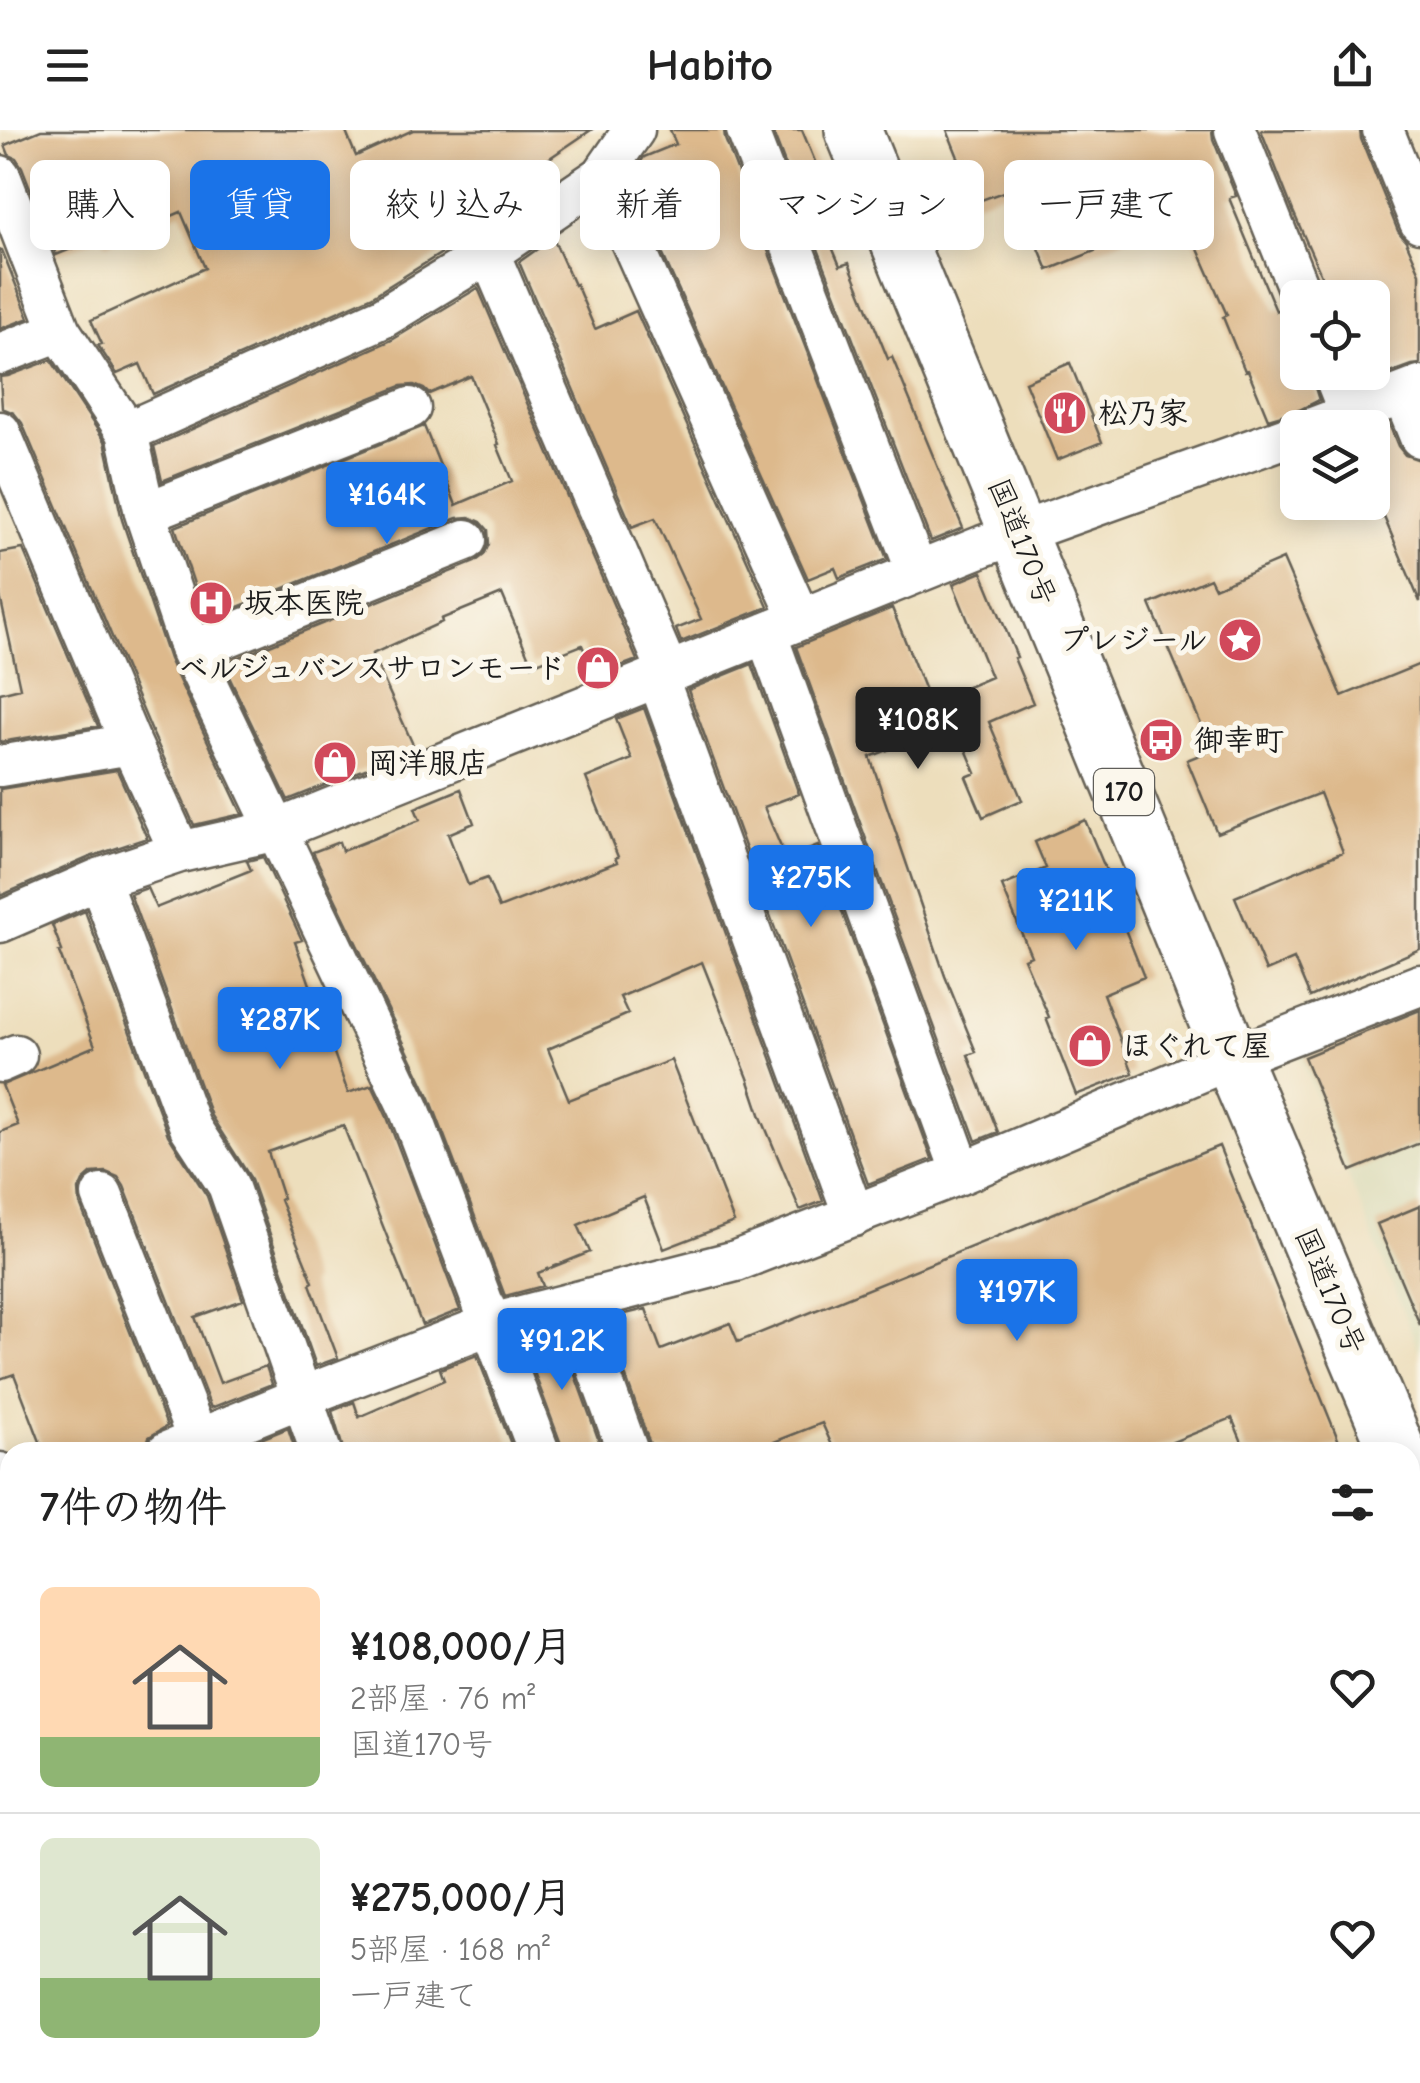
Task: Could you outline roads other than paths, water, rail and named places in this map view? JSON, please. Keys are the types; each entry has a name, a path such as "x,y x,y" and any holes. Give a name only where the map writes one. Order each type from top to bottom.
{"highway":[{"name":"国道170号","path":"853,130 1232,1058 1394,1442"}],"street":[{"path":"613,160 634,130"},
{"path":"747,130 918,572"},
{"path":"1235,130 1295,280"},
{"path":"1383,130 1420,222"},
{"path":"0,176 60,331 127,432 145,513 192,651 408,1108 536,1442"},
{"path":"127,432 382,318 489,253 580,191"},
{"path":"632,250 783,626 962,1173"},
{"path":"489,253 663,676 854,1216"},
{"path":"0,354 60,331"},
{"path":"1360,410 1411,391 1420,437"},
{"path":"145,513 410,408"},
{"path":"0,432 180,852"},
{"path":"0,922 100,879 180,852 277,830 1018,533 1280,439"},
{"path":"192,651 466,540"},
{"path":"0,766 131,744"},
{"path":"100,879 190,1128 228,1185 318,1442"},
{"path":"193,1442 491,1324 736,1261 1420,985"},
{"path":"102,1195 182,1442"},
{"path":"574,1303 624,1442"}],"place":[{"name":"松乃家","path":"1065,413"},
{"name":"坂本医院","path":"211,603"},
{"name":"プレジール","path":"1240,640"},
{"name":"ベルジュバンスサロンモード","path":"598,668"},
{"name":"御幸町","path":"1161,740"},
{"name":"岡洋服店","path":"335,763"},
{"name":"ほぐれて屋","path":"1090,1046"}]}
